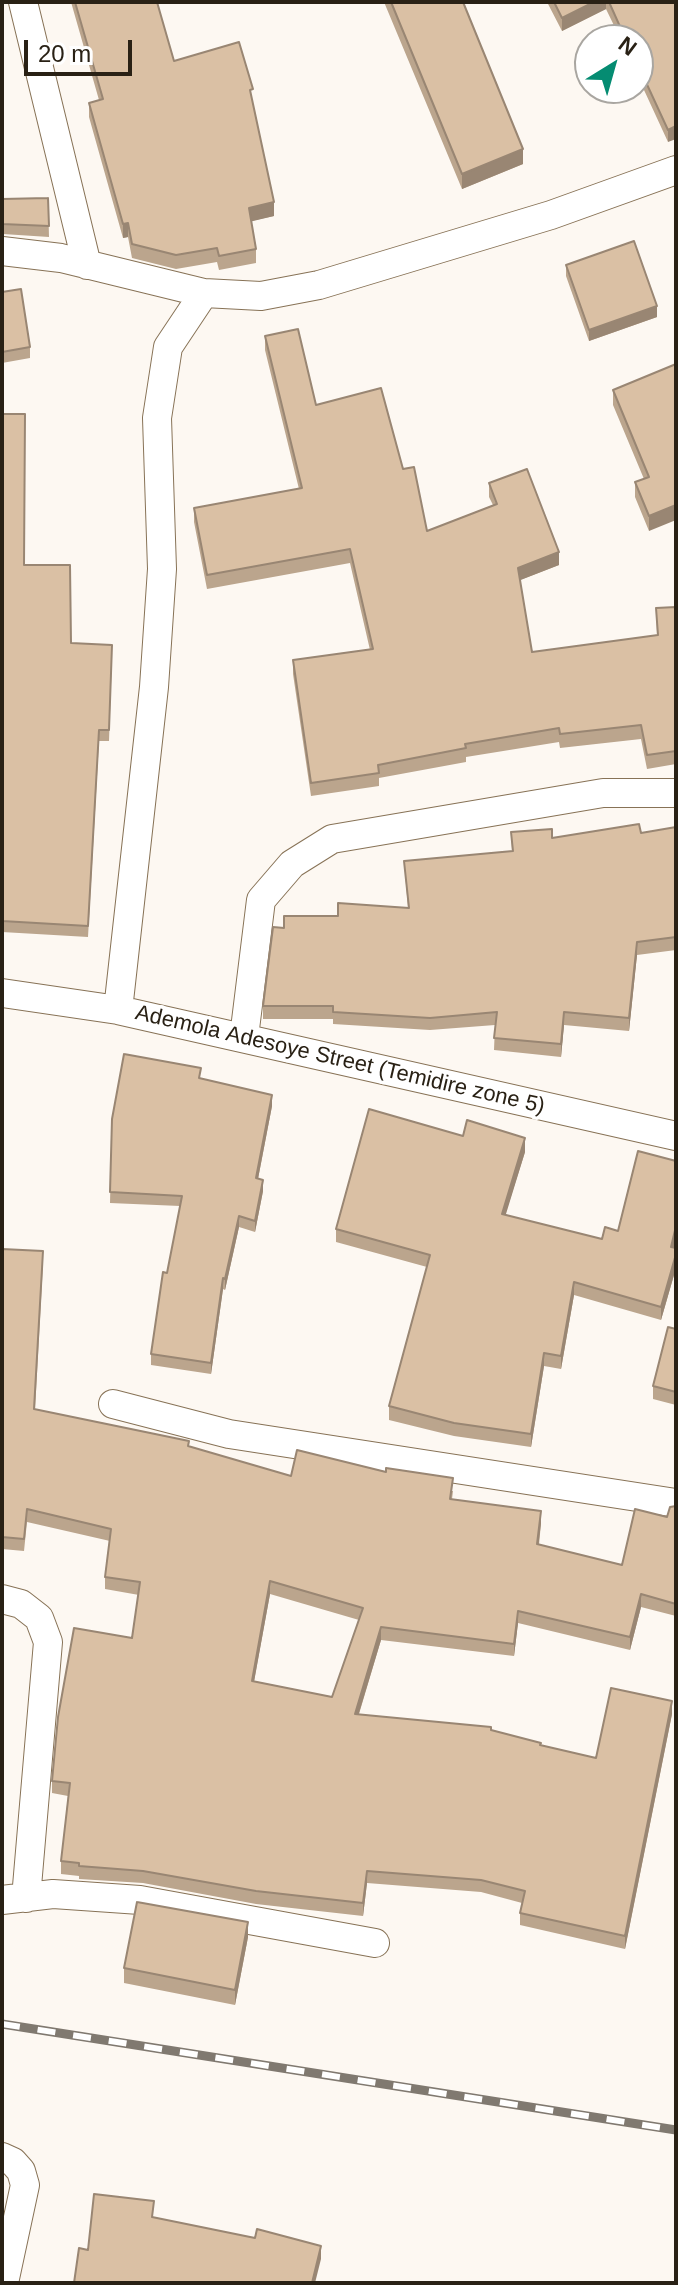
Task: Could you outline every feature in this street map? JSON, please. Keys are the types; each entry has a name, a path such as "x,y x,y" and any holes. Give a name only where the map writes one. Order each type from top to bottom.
{"street":[{"path":"23,2 87,265"},
{"path":"2,251 61,258 204,293 261,296 319,285 551,215 676,170"},
{"path":"118,1010 162,569 157,418 168,347 204,293"},
{"path":"244,1037 261,900 292,864 332,839 603,793 676,793"},
{"name":"Ademola Adesoye Street (Temidire zone 5)","path":"2,993 118,1010 676,1136"},
{"path":"113,1404 229,1434 676,1503"},
{"path":"2,1599 21,1604 39,1618 48,1642 14,1899 53,1894 140,1900 375,1943"},
{"path":"2,2157 13,2162 21,2171 25,2185 4,2283"}],"building":[{"path":"75,2 157,2 174,61 239,42 253,89 250,90 274,202 249,208 256,249 219,256 217,248 176,255 132,244 128,223 123,224 89,103 103,99"},
{"path":"391,2 463,2 523,149 462,174"},
{"path":"554,2 594,2 562,18"},
{"path":"609,2 676,2 676,126 668,130 654,100 654,24 619,24"},
{"path":"48,198 49,226 2,224 2,199"},
{"path":"634,241 657,306 589,330 566,265"},
{"path":"21,289 30,347 2,352 2,292"},
{"path":"298,329 316,405 381,388 403,469 414,467 427,531 497,504 489,483 527,469 559,552 518,568 532,652 658,635 656,608 676,607 676,751 647,755 641,725 560,734 559,728 465,744 466,748 378,765 379,773 311,783 293,660 373,649 350,549 207,575 194,508 302,488 265,336"},
{"path":"676,364 676,505 649,516 635,482 649,477 613,390"},
{"path":"2,414 25,414 24,565 70,565 71,643 112,645 109,730 99,730 88,926 2,921"},
{"path":"639,824 641,833 676,827 676,937 637,942 629,1018 564,1012 561,1044 494,1038 497,1012 430,1018 333,1012 333,1006 263,1006 273,927 284,928 284,916 338,916 338,903 409,908 404,861 513,851 511,832 552,829 552,838"},
{"path":"124,1054 201,1068 199,1078 272,1095 256,1178 263,1180 255,1221 239,1216 223,1278 211,1363 151,1354 163,1272 167,1273 182,1196 110,1192 112,1119"},
{"path":"369,1109 463,1136 467,1120 525,1138 502,1214 602,1239 605,1227 618,1231 638,1151 676,1161 676,1226 671,1247 676,1248 676,1254 661,1307 574,1282 561,1356 544,1353 531,1434 454,1423 389,1406 430,1255 336,1229"},
{"path":"2,1249 43,1251 34,1409 189,1441 188,1446 291,1476 297,1450 386,1472 386,1468 453,1478 450,1499 541,1511 537,1544 622,1565 635,1509 667,1517 670,1507 676,1506 676,1604 641,1594 630,1637 518,1611 514,1644 381,1627 355,1714 491,1727 491,1730 540,1745 596,1758 611,1688 672,1701 625,1936 520,1913 525,1891 481,1880 367,1871 363,1903 256,1891 143,1871 79,1866 79,1863 61,1861 70,1783 52,1781 58,1717 74,1628 132,1638 140,1582 105,1577 111,1529 27,1509 24,1539 2,1537","holes":["270,1581 363,1608 332,1697 252,1681"]},
{"path":"668,1327 676,1329 676,1392 653,1386"},
{"path":"137,1902 248,1922 235,1990 124,1968"},
{"path":"94,2194 154,2201 152,2217 255,2238 257,2229 321,2246 312,2283 74,2283 79,2248 88,2250"}],"railway":[{"path":"2,2024 676,2130"}]}
